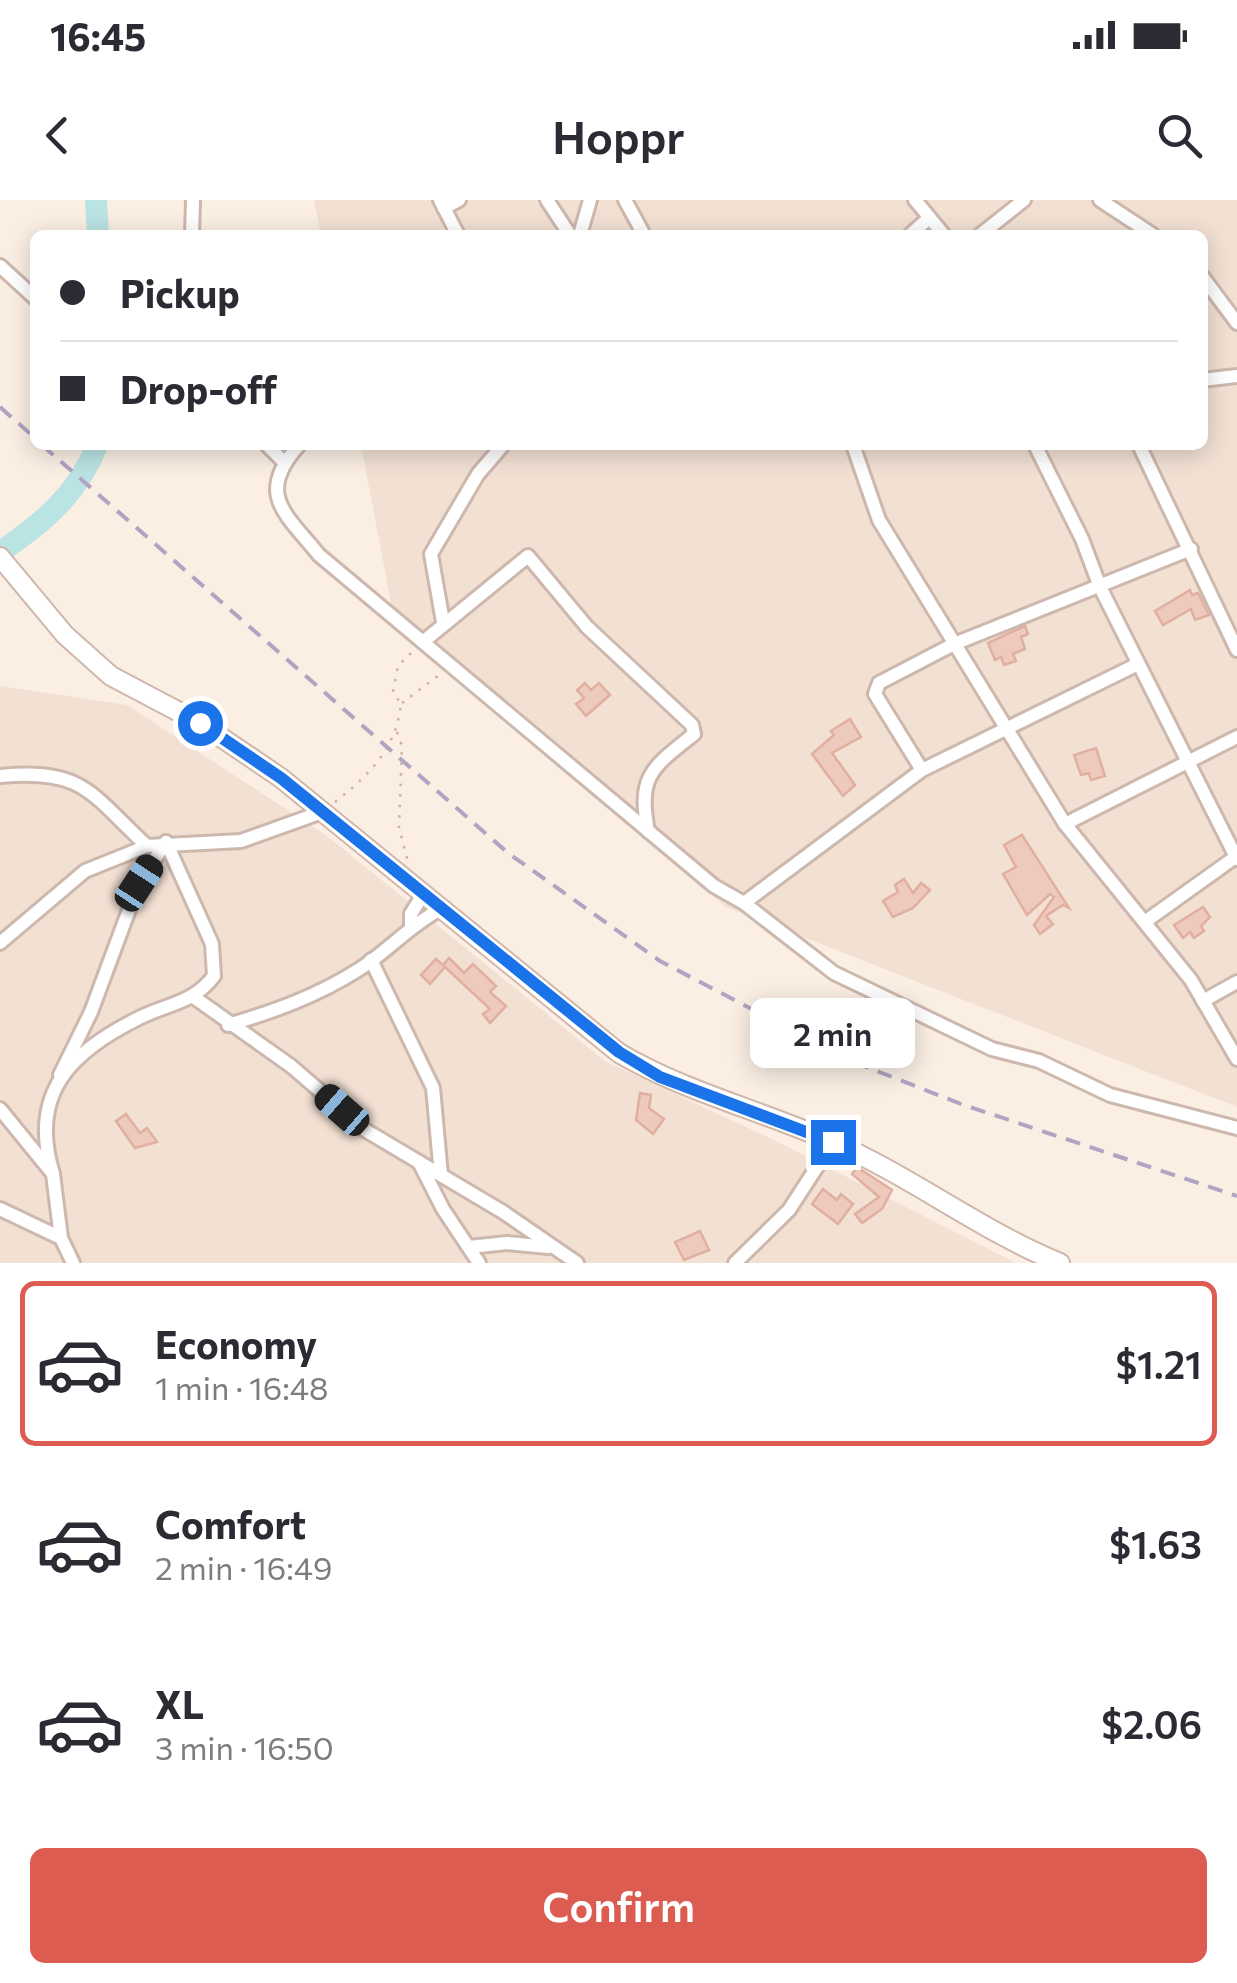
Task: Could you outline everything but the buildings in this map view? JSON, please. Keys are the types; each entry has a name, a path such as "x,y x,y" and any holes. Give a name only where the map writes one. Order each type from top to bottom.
{"street":[{"path":"192,230 194,200"},
{"path":"455,230 442,204 459,200"},
{"path":"547,200 567,230"},
{"path":"581,230 590,200"},
{"path":"625,200 641,230"},
{"path":"915,200 940,230"},
{"path":"986,230 1024,200"},
{"path":"1100,200 1145,230"},
{"path":"916,230 929,218"},
{"path":"0,266 30,293"},
{"path":"1208,284 1237,323"},
{"path":"1208,379 1237,376"},
{"path":"272,450 284,462"},
{"path":"294,450 274,486 278,504 353,586 457,667 714,886 744,903 834,973 992,1049 1039,1061 1110,1095 1237,1128"},
{"path":"443,622 430,554 478,474 498,450"},
{"path":"855,450 878,520 1066,824 1109,883 1146,921 1204,1002 1237,1059"},
{"path":"1038,450 1186,763 1237,858 1146,921"},
{"path":"1142,450 1232,631 1237,650"},
{"path":"922,770 875,687 954,644 1191,549"},
{"path":"424,641 528,556 587,627 692,725 694,734 653,767 647,780 643,803 648,831"},
{"path":"0,557 65,635 111,676 246,752 619,1052 660,1077 833,1142 1024,1248 1060,1263"},
{"path":"744,903 922,770 1138,664"},
{"path":"1066,824 1237,737"},
{"path":"0,776 53,773 72,780 147,846"},
{"path":"0,943 25,925 72,878 147,846 241,841 322,812"},
{"path":"59,1078 80,1057 142,1016 195,998 214,976 212,944 166,842"},
{"path":"73,1263 61,1238 53,1174 44,1146 44,1115 92,1012 139,883 166,842"},
{"path":"411,926 412,914 422,896"},
{"path":"228,1024 297,1004 371,960 411,926 439,910"},
{"path":"371,960 433,1088 441,1176"},
{"path":"1204,1002 1237,982"},
{"path":"195,998 291,1066 365,1130 577,1263"},
{"path":"0,1109 53,1174"},
{"path":"735,1263 788,1210 833,1142"},
{"path":"419,1162 479,1263"},
{"path":"0,1209 61,1238"},
{"path":"469,1247 507,1243 550,1247"}],"path":[{"path":"401,704 394,692 398,666 424,641"},
{"path":"322,812 378,764 396,730 401,704 434,677 457,667"},
{"path":"396,730 402,746 399,827 408,866"}],"shaded area":[{"path":"314,200 1237,200 1237,1107 726,907 396,629 362,450 1208,450 1208,230 320,230"},
{"path":"0,686 127,705 327,836 605,1061 780,1143 1016,1263 0,1263"}],"waterway":[{"path":"96,200 98,230"},
{"path":"0,552 58,506 80,478 95,450"}],"railway":[{"path":"0,407 30,434"},
{"path":"48,450 508,853 660,961 849,1060 961,1104 1237,1196"}],"route":[{"path":"200,723 281,778 439,910 619,1052 660,1077 833,1142"}]}
